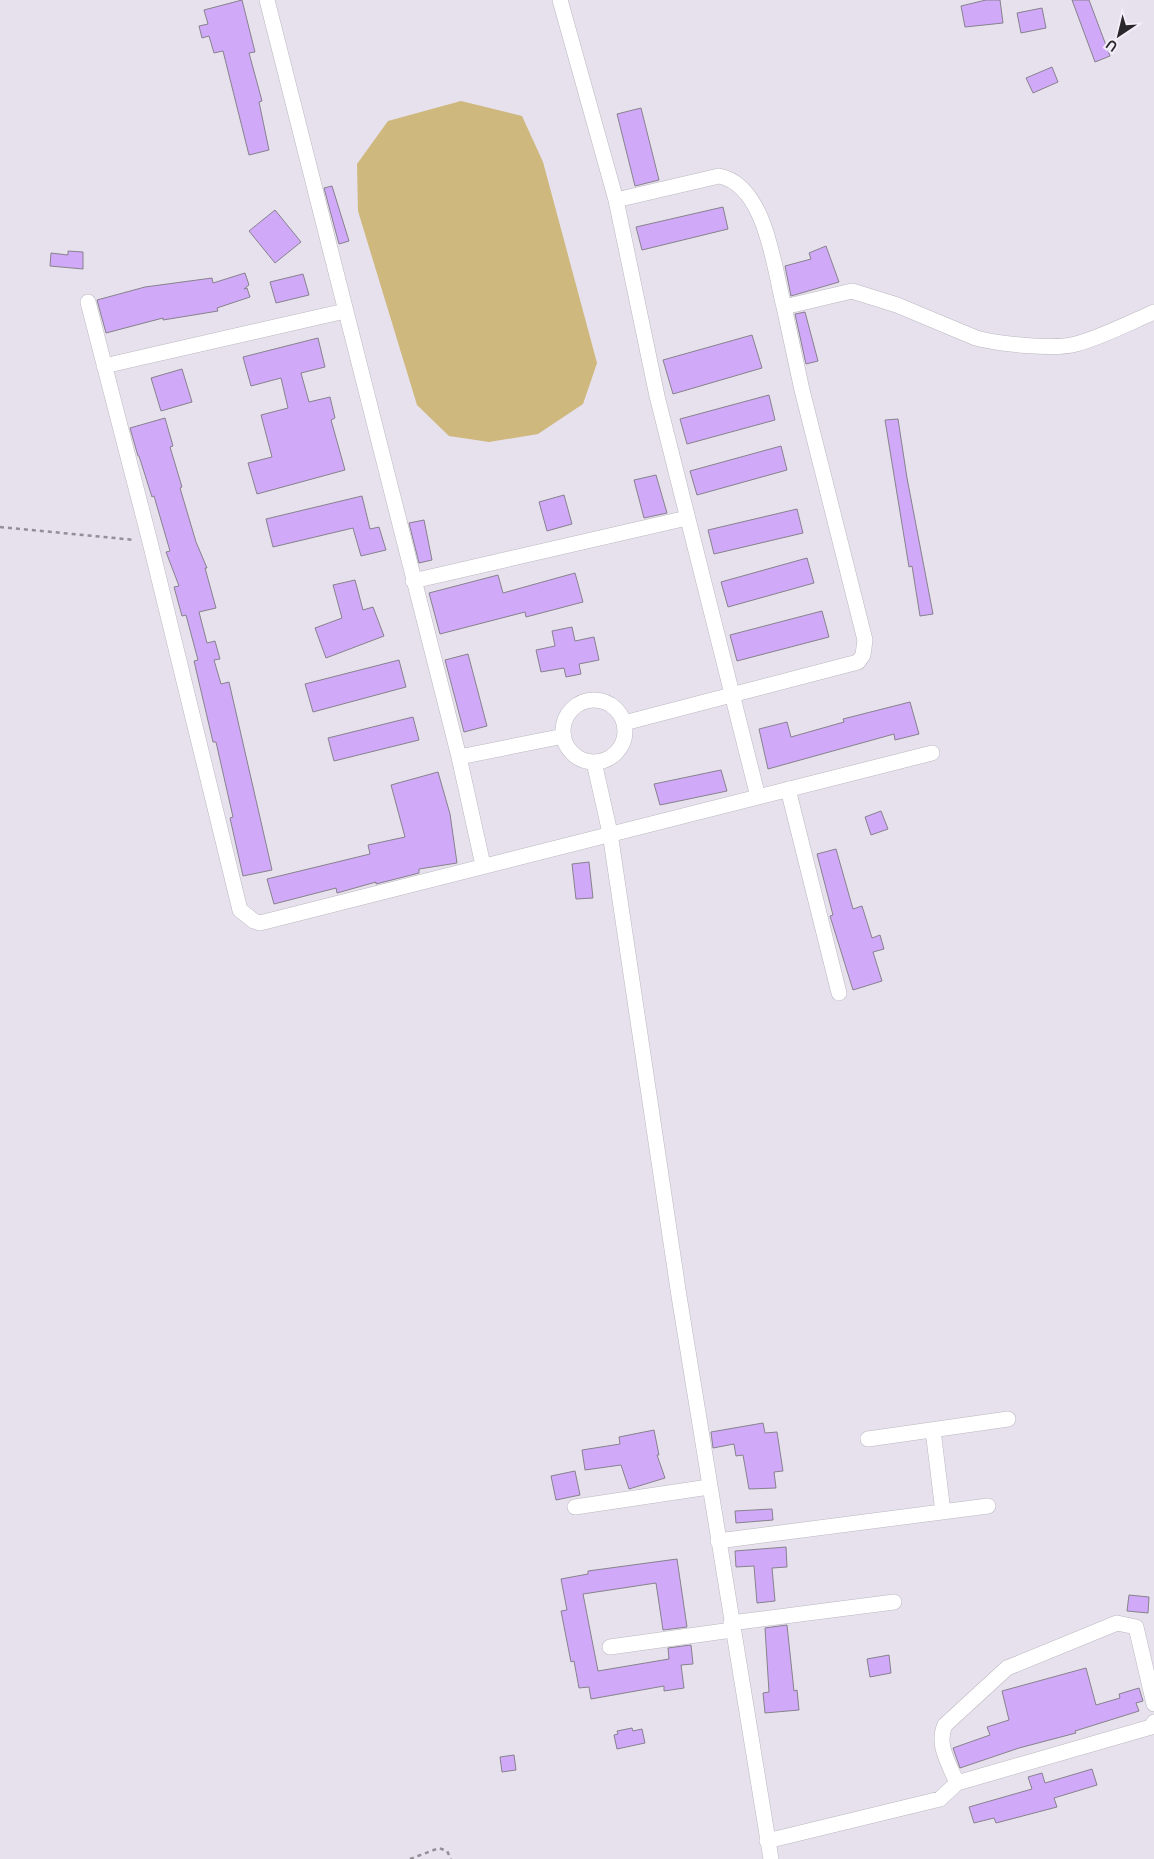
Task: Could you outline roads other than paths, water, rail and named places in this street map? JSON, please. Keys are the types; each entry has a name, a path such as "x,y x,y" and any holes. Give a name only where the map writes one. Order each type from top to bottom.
{"street":[{"path":"268,0 345,312 459,757 483,865"},
{"path":"560,0 616,200 657,396 758,797"},
{"path":"616,200 718,176 735,181 752,198 765,230 802,390 866,640 865,650 858,662 624,723"},
{"path":"784,307 852,290 897,305 989,342 1054,346 1076,344 1154,312"},
{"path":"88,302 149,538 240,910 260,923 483,865 932,753"},
{"path":"104,366 345,312"},
{"path":"413,581 687,518"},
{"path":"599,700 610,704 619,713 624,723 624,737 618,750 608,759 594,762 574,755 567,746 564,736 564,724 568,714 576,705 587,701 599,700"},
{"path":"459,757 564,736"},
{"path":"594,762 610,833 644,1067 770,1859"},
{"path":"788,789 839,994"},
{"path":"868,1439 1008,1419"},
{"path":"933,1430 943,1512"},
{"path":"575,1507 710,1487"},
{"path":"718,1541 988,1506"},
{"path":"610,1646 894,1602"},
{"path":"957,1783 940,1741 945,1725 1007,1668 1034,1656 1117,1623 1136,1627 1154,1704"},
{"path":"768,1841 940,1799 957,1783 1151,1726 1154,1722"}]}
